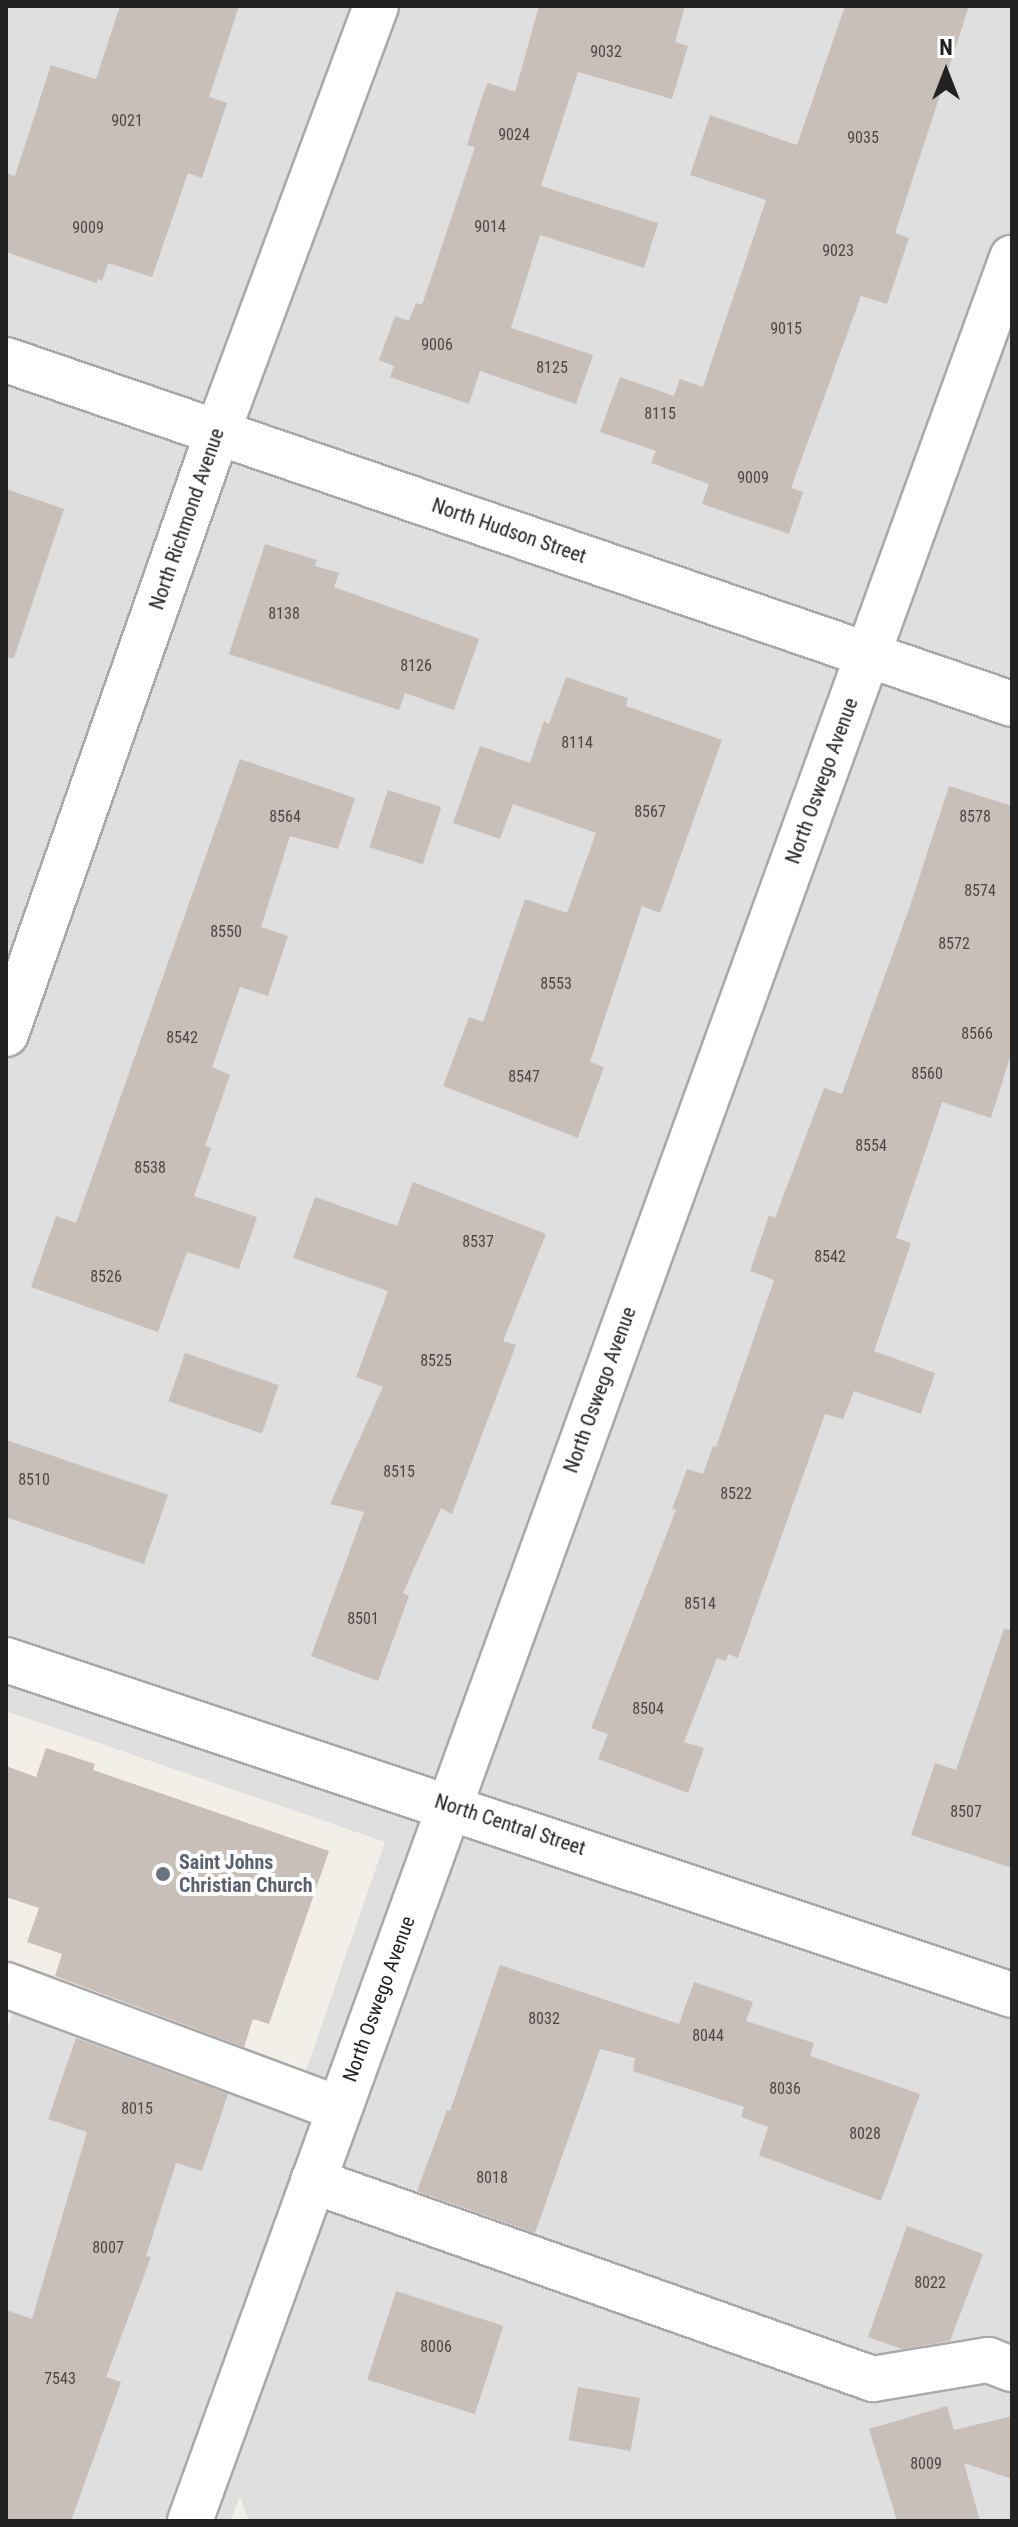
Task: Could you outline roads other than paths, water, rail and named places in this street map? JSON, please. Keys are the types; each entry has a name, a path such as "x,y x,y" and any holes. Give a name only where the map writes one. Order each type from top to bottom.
{"street":[{"name":"North Richmond Avenue","path":"6,1034 218,431 376,6"},
{"name":"North Oswego Avenue","path":"190,2521 1012,258"},
{"name":"North Hudson Street","path":"6,360 1012,704"},
{"name":"North Central Street","path":"6,1660 1012,1995"},
{"path":"6,1985 339,2109"},
{"path":"313,2181 873,2379 988,2360 1012,2369"}],"place":[{"name":"Saint Johns Christian Church","path":"163,1874"}]}
